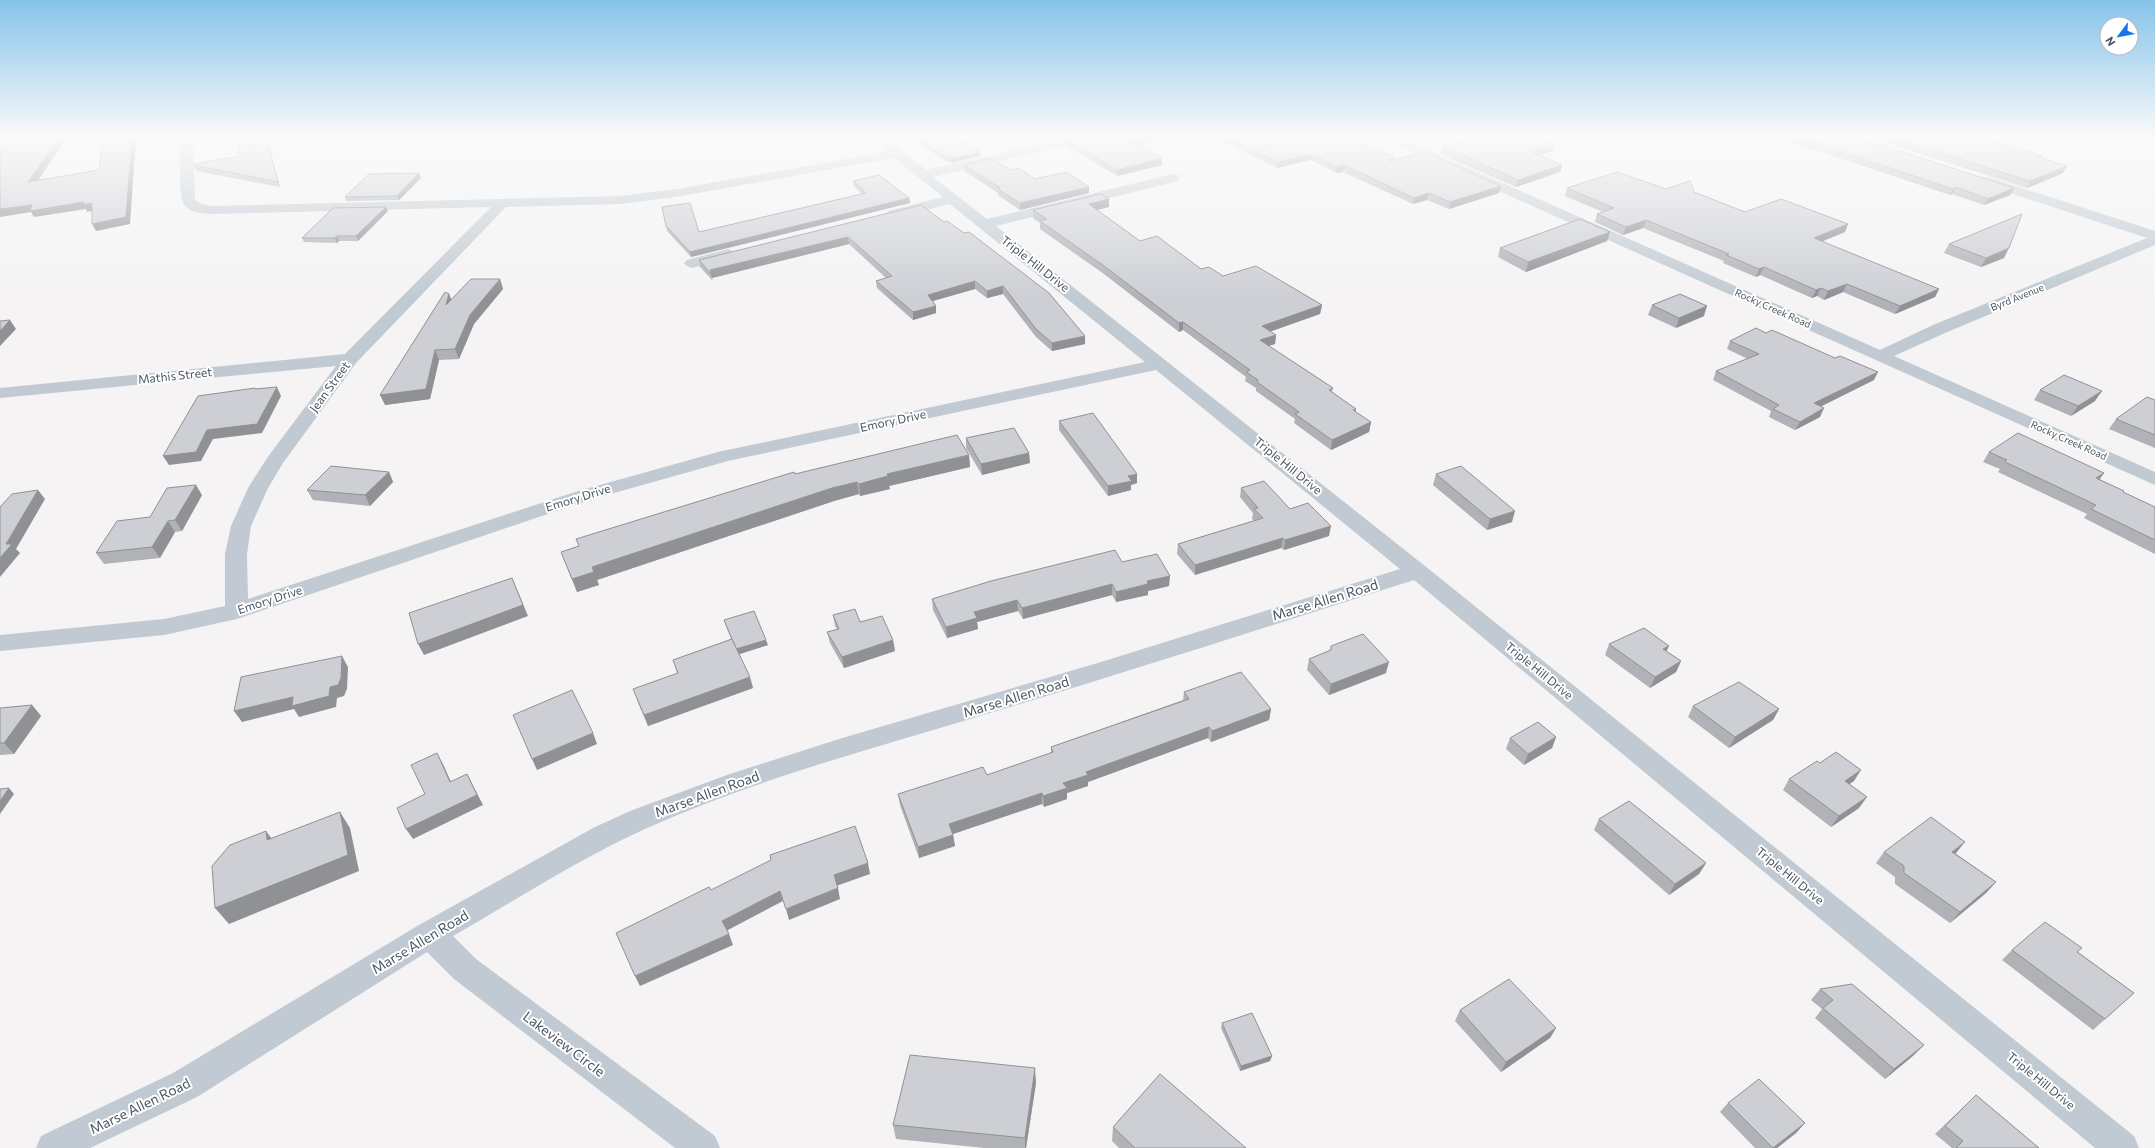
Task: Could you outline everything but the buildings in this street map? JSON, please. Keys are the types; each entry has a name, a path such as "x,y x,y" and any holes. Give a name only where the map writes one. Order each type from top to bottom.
{"street":[{"path":"186,192 190,204 200,208 223,210 501,204 632,199 684,192"},
{"name":"Triple Hill Drive","path":"943,192 1161,364 1418,571 2122,1148"},
{"path":"985,224 1118,192"},
{"name":"Rocky Creek Road","path":"1513,192 2155,478"},
{"path":"2019,192 2155,236"},
{"path":"876,218 952,199"},
{"name":"Jean Street","path":"237,611 235,580 236,554 242,526 258,488 274,462 350,359 493,214 501,204"},
{"name":"Byrd Avenue","path":"1881,356 1939,329 2155,240"},
{"path":"692,263 738,252"},
{"name":"Mathis Street","path":"0,393 350,359"},
{"name":"Emory Drive","path":"0,643 164,627 237,611 582,496 725,456 1161,364"},
{"name":"Marse Allen Road","path":"53,1148 185,1085 430,934 603,836 640,819 736,782 846,747 1108,669 1418,571"},
{"name":"Lakeview Circle","path":"430,934 465,969 703,1148"}]}
